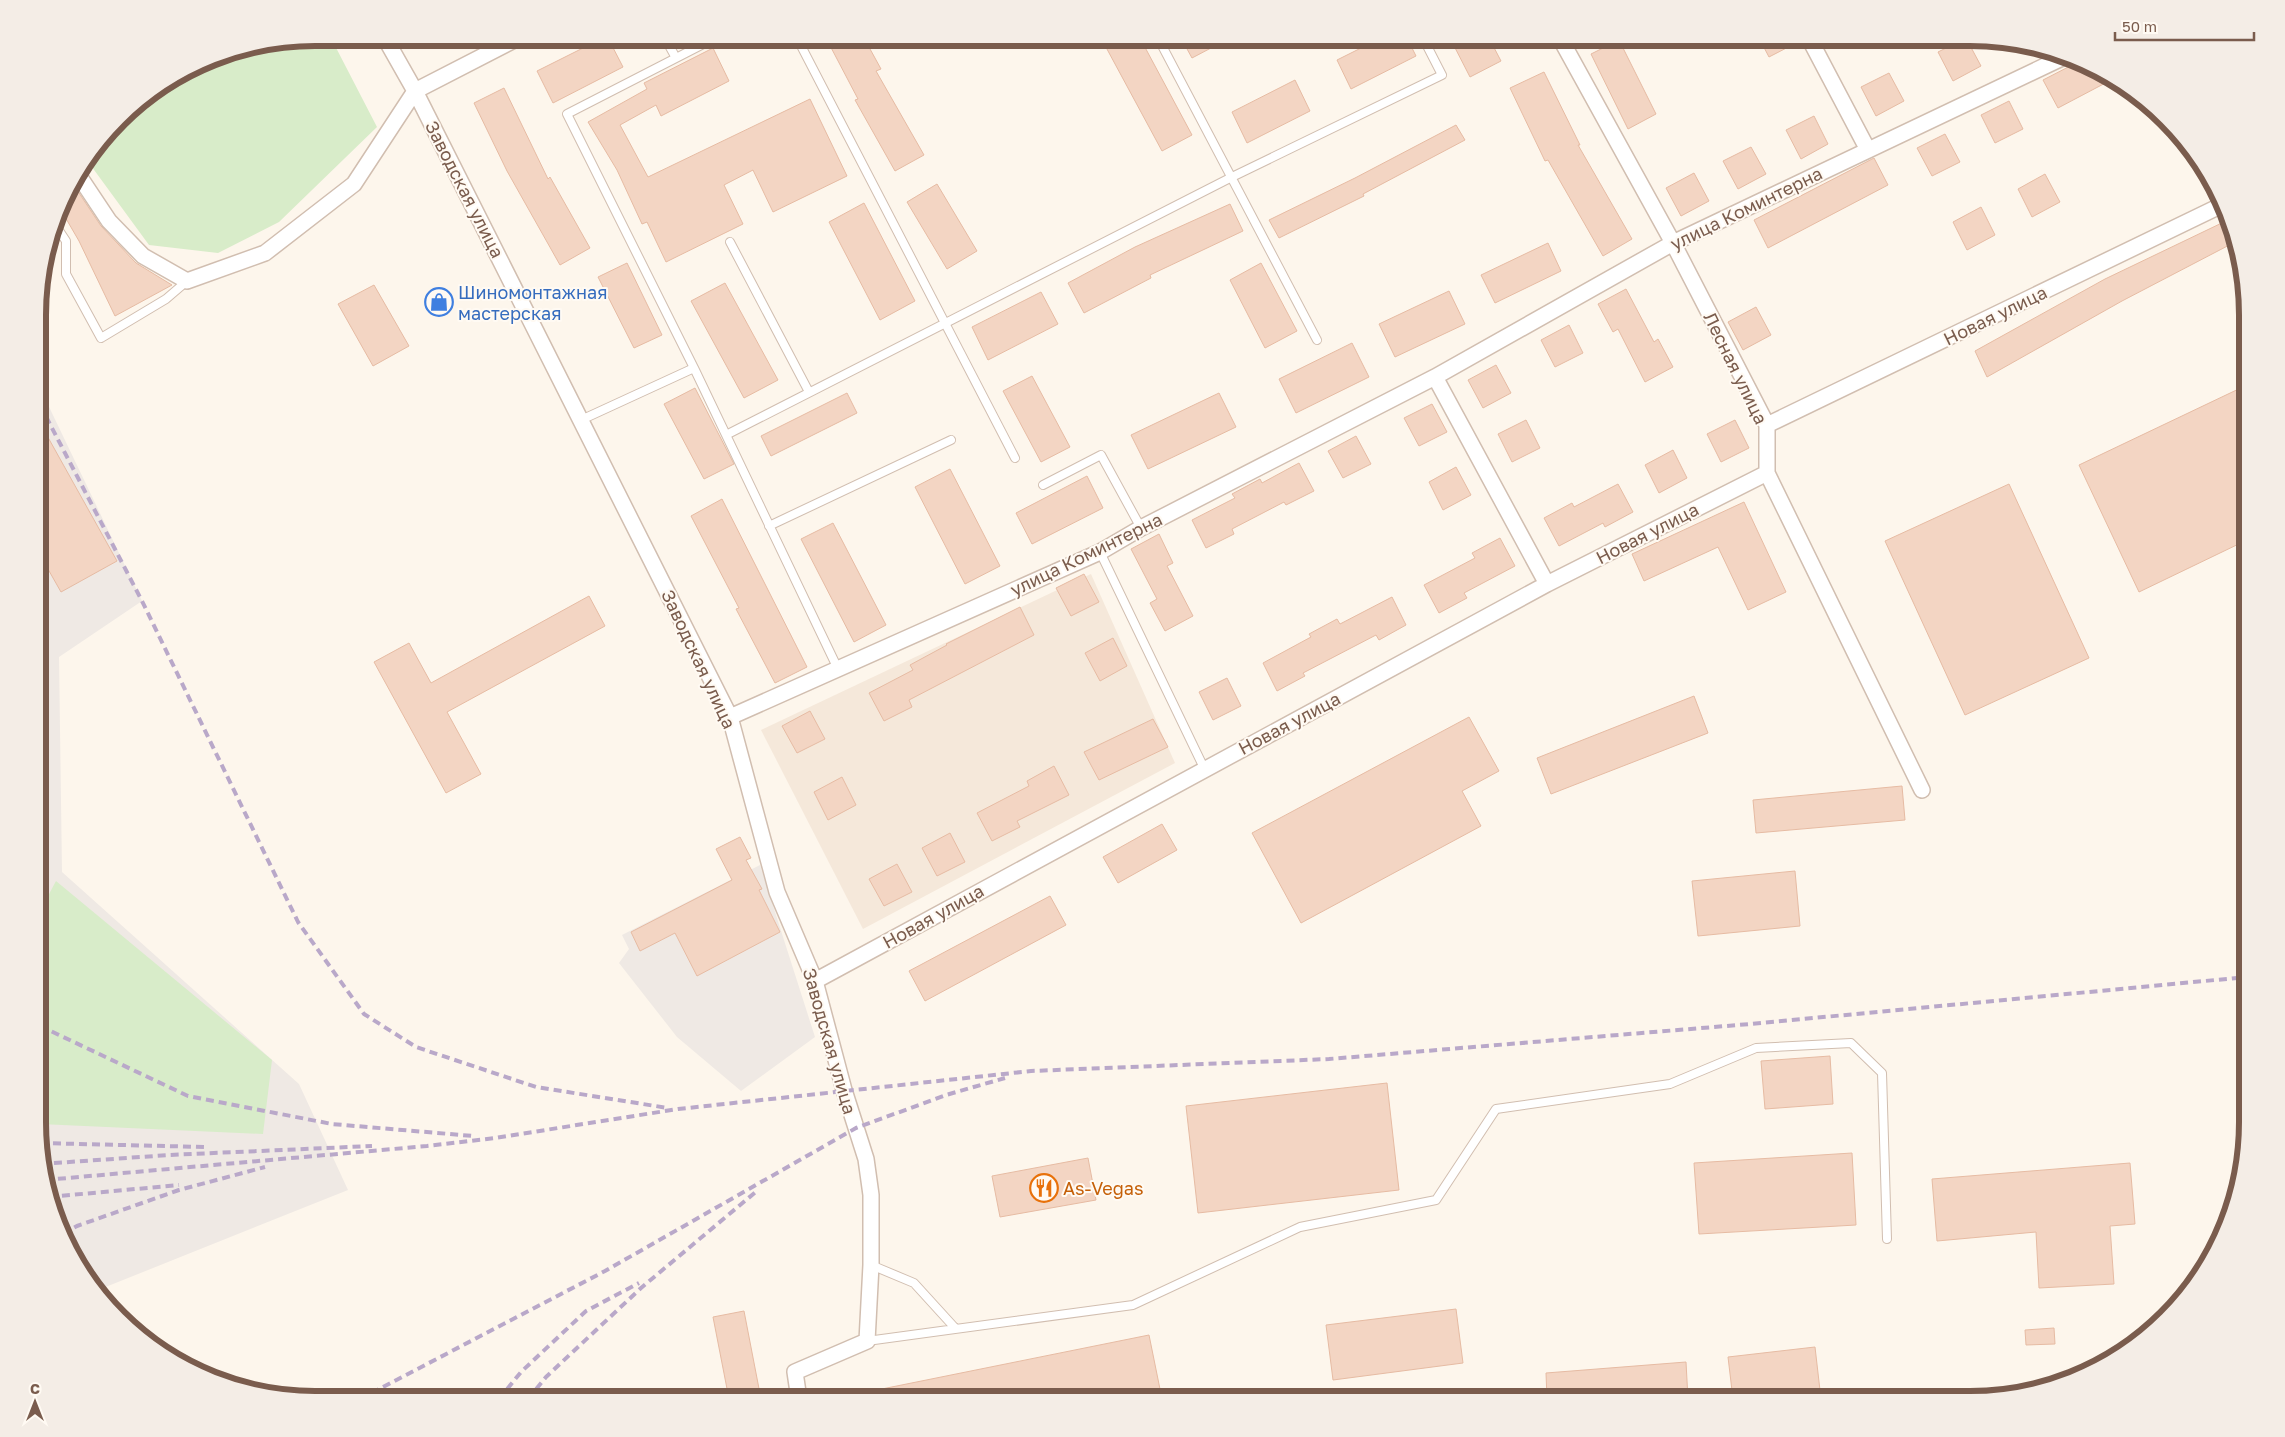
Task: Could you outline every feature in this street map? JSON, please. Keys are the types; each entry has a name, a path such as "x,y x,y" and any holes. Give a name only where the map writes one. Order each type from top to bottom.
{"street":[{"name":"Заводская улица","path":"390,46 415,91 730,717 776,892 815,981 844,1090 866,1160 871,1195 871,1265 866,1341"},
{"path":"82,181 109,221 144,256 187,281 264,253 354,184 415,91 502,46"},
{"name":"Лесная улица","path":"1564,46 1673,243 1767,425 1767,473 1922,790"},
{"path":"1813,46 1868,150"},
{"name":"улица Коминтерна","path":"730,717 1100,552 1140,528 1435,377 1673,243 2056,61"},
{"name":"Новая улица","path":"1767,425 2217,209"},
{"path":"1435,377 1547,584"},
{"name":"Новая улица","path":"815,981 1204,768 1547,584 1767,473"},
{"path":"798,1391 795,1372 866,1341"}],"lane":[{"path":"669,46 676,58"},
{"path":"699,46 567,114 694,368 838,669"},
{"path":"801,46 1015,458"},
{"path":"1162,46 1317,340"},
{"path":"726,435 1232,177 1442,75 1427,46"},
{"path":"60,232 66,241 66,274 101,338 166,299 187,281"},
{"path":"730,242 810,392"},
{"path":"581,420 694,368"},
{"path":"770,526 951,440"},
{"path":"1043,485 1101,455 1140,528"},
{"path":"1100,552 1204,768"},
{"path":"866,1341 1134,1305 1300,1227 1436,1200 1496,1109 1670,1084 1756,1048 1851,1043 1882,1073 1887,1239"},
{"path":"871,1265 914,1283 955,1328"}],"shaded area":[{"path":"46,401 142,601 59,657 62,872 299,1084 348,1190 104,1288 82,1256 67,1225 51,1174 46,1122"},
{"path":"1091,574 1175,763 863,929 761,730"},
{"path":"760,865 815,1037 741,1091 677,1037 619,963 629,949 622,935"}],"green space":[{"path":"335,46 377,127 279,222 218,253 149,245 92,167 102,151 125,125 151,102 181,82 212,67 263,51 298,47"},
{"path":"56,881 272,1060 263,1134 46,1124 46,900"}],"building":[{"path":"587,46 612,46 623,67 553,103 537,71"},
{"path":"830,46 868,46 881,69 876,71 924,155 895,171 855,100 858,99"},
{"path":"1105,46 1144,46 1192,135 1162,151"},
{"path":"1185,46 1215,46 1192,58"},
{"path":"1365,46 1411,46 1416,56 1351,89 1337,60"},
{"path":"1454,46 1493,46 1501,61 1470,77"},
{"path":"1607,46 1622,46 1656,114 1628,129 1591,54"},
{"path":"1763,46 1790,46 1769,57"},
{"path":"1950,46 1970,46 1981,66 1953,81 1938,52"},
{"path":"713,48 729,81 661,116 656,105 620,125 648,177 810,99 847,176 773,212 753,170 724,185 743,224 666,262 647,222 642,224 617,170 588,122 647,89 644,83"},
{"path":"2070,66 2105,83 2058,108 2043,80"},
{"path":"1544,72 1580,145 1578,145 1632,239 1603,256 1548,160 1545,161 1510,88"},
{"path":"1889,73 1904,101 1876,116 1861,87"},
{"path":"1295,80 1310,111 1247,143 1232,112"},
{"path":"504,88 548,179 550,177 590,248 560,265 507,171 474,103"},
{"path":"2009,101 2023,129 1995,143 1981,115"},
{"path":"1814,116 1828,144 1801,159 1786,130"},
{"path":"1456,125 1465,140 1363,194 1364,196 1279,238 1269,220 1355,178"},
{"path":"1945,134 1960,162 1932,176 1917,148"},
{"path":"1751,147 1766,174 1738,189 1723,161"},
{"path":"1874,158 1888,185 1768,248 1754,220"},
{"path":"1694,173 1709,201 1681,216 1666,188"},
{"path":"2045,174 2060,202 2032,217 2018,189"},
{"path":"937,184 977,251 947,269 907,202"},
{"path":"77,190 101,226 136,263 172,285 115,316 79,241 65,217"},
{"path":"864,203 915,301 880,320 829,222"},
{"path":"1230,204 1243,231 1150,275 1151,278 1084,313 1068,283 1135,247"},
{"path":"1981,207 1995,235 1967,250 1953,222"},
{"path":"2222,223 2230,245 2122,301 1987,377 1975,351 2105,279"},
{"path":"1548,243 1561,271 1495,303 1481,275"},
{"path":"627,263 662,335 634,348 598,277"},
{"path":"1261,263 1297,331 1265,348 1230,280"},
{"path":"725,283 778,380 744,398 691,301"},
{"path":"374,285 409,346 373,366 338,304"},
{"path":"1626,289 1654,342 1658,339 1673,367 1645,382 1618,329 1613,332 1598,304"},
{"path":"1449,291 1465,324 1395,357 1379,324"},
{"path":"1041,292 1058,324 988,360 972,327"},
{"path":"1756,307 1771,335 1743,350 1728,322"},
{"path":"1569,325 1583,353 1555,367 1541,340"},
{"path":"1352,343 1369,377 1296,413 1279,379"},
{"path":"1496,365 1511,393 1483,408 1468,380"},
{"path":"1032,376 1070,447 1041,462 1003,391"},
{"path":"695,388 734,464 704,479 664,404"},
{"path":"2239,389 2239,544 2139,592 2079,465"},
{"path":"847,393 857,413 771,456 761,436"},
{"path":"1219,393 1236,427 1148,469 1131,435"},
{"path":"1432,404 1447,432 1419,446 1404,418"},
{"path":"1526,420 1540,448 1512,462 1498,434"},
{"path":"1735,420 1749,448 1721,462 1707,434"},
{"path":"46,434 117,561 61,592 46,566"},
{"path":"1356,436 1371,464 1343,478 1328,451"},
{"path":"1673,450 1687,478 1659,493 1645,465"},
{"path":"1299,463 1314,491 1286,505 1284,502 1232,529 1234,534 1206,548 1192,520 1235,498 1232,494 1260,479 1262,483"},
{"path":"1456,467 1471,495 1443,510 1429,482"},
{"path":"950,469 1000,566 965,584 915,487"},
{"path":"1087,476 1103,508 1032,544 1016,513"},
{"path":"1618,484 1633,512 1605,527 1603,523 1559,546 1544,518 1572,503 1574,507"},
{"path":"2009,484 2089,658 1965,715 1885,541"},
{"path":"722,499 807,667 775,683 736,609 739,608 691,516"},
{"path":"1744,502 1786,592 1748,610 1718,547 1644,581 1632,554"},
{"path":"833,523 886,625 854,642 801,539"},
{"path":"1159,534 1173,563 1167,566 1193,616 1165,631 1150,603 1157,599 1131,549"},
{"path":"1500,538 1515,566 1464,593 1467,598 1439,613 1424,585 1475,558 1472,553"},
{"path":"1084,574 1099,602 1071,616 1056,588"},
{"path":"589,596 605,626 447,712 481,774 446,793 374,662 409,643 431,683"},
{"path":"1392,597 1406,625 1379,640 1376,635 1303,673 1305,676 1277,691 1263,663 1311,637 1309,634 1337,619 1340,624"},
{"path":"1020,607 1034,635 909,700 912,707 884,721 869,693 913,670 910,665 946,644"},
{"path":"1113,638 1127,666 1100,681 1085,653"},
{"path":"1227,678 1241,706 1213,720 1199,692"},
{"path":"1694,696 1708,733 1551,794 1537,758"},
{"path":"810,711 825,739 797,753 782,726"},
{"path":"1469,717 1499,771 1462,791 1481,826 1301,923 1252,833"},
{"path":"1153,719 1168,747 1099,780 1084,752"},
{"path":"1054,766 1069,795 1017,821 1020,827 992,841 977,813 1029,786 1027,781"},
{"path":"842,777 856,805 828,820 814,792"},
{"path":"1902,786 1905,820 1756,833 1753,800"},
{"path":"1162,824 1177,850 1118,883 1103,857"},
{"path":"950,833 965,862 937,876 922,848"},
{"path":"740,837 751,858 746,860 762,889 759,890 780,932 697,976 675,933 640,951 631,932 732,880 716,849"},
{"path":"897,864 912,892 884,906 869,879"},
{"path":"1795,871 1800,926 1698,936 1692,881"},
{"path":"1050,896 1066,925 925,1001 909,971"},
{"path":"1830,1056 1833,1104 1765,1109 1761,1061"},
{"path":"1387,1083 1399,1190 1198,1213 1186,1106"},
{"path":"1852,1153 1856,1225 1699,1234 1694,1163"},
{"path":"1088,1158 1096,1200 1000,1217 992,1176"},
{"path":"2130,1163 2135,1224 2110,1226 2114,1284 2039,1288 2036,1232 1937,1241 1932,1179"},
{"path":"1456,1309 1463,1363 1333,1380 1326,1325"},
{"path":"744,1311 759,1391 727,1391 713,1317"},
{"path":"2054,1328 2055,1344 2026,1345 2025,1330"},
{"path":"1149,1335 1160,1391 872,1391"},
{"path":"1815,1347 1820,1391 1732,1391 1728,1357"},
{"path":"1686,1362 1688,1391 1547,1391 1546,1373"}],"railway":[{"path":"46,417 142,601 298,922 364,1014 416,1047 536,1087 668,1108"},
{"path":"52,1179 427,1146 495,1138 678,1109 1031,1071 1329,1059 1750,1024 2239,978"},
{"path":"46,1029 188,1096 332,1124 473,1136"},
{"path":"375,1391 605,1271 856,1128 946,1095 1005,1078"},
{"path":"47,1143 205,1147"},
{"path":"50,1163 169,1155 372,1146"},
{"path":"69,1230 179,1190 265,1167"},
{"path":"57,1196 179,1185"},
{"path":"535,1391 546,1377 641,1288 758,1190"},
{"path":"506,1391 521,1372 586,1311 639,1283"}],"place":[{"name":"Шиномонтажная мастерская","path":"439,302"},
{"name":"As-Vegas","path":"1044,1188"}]}
